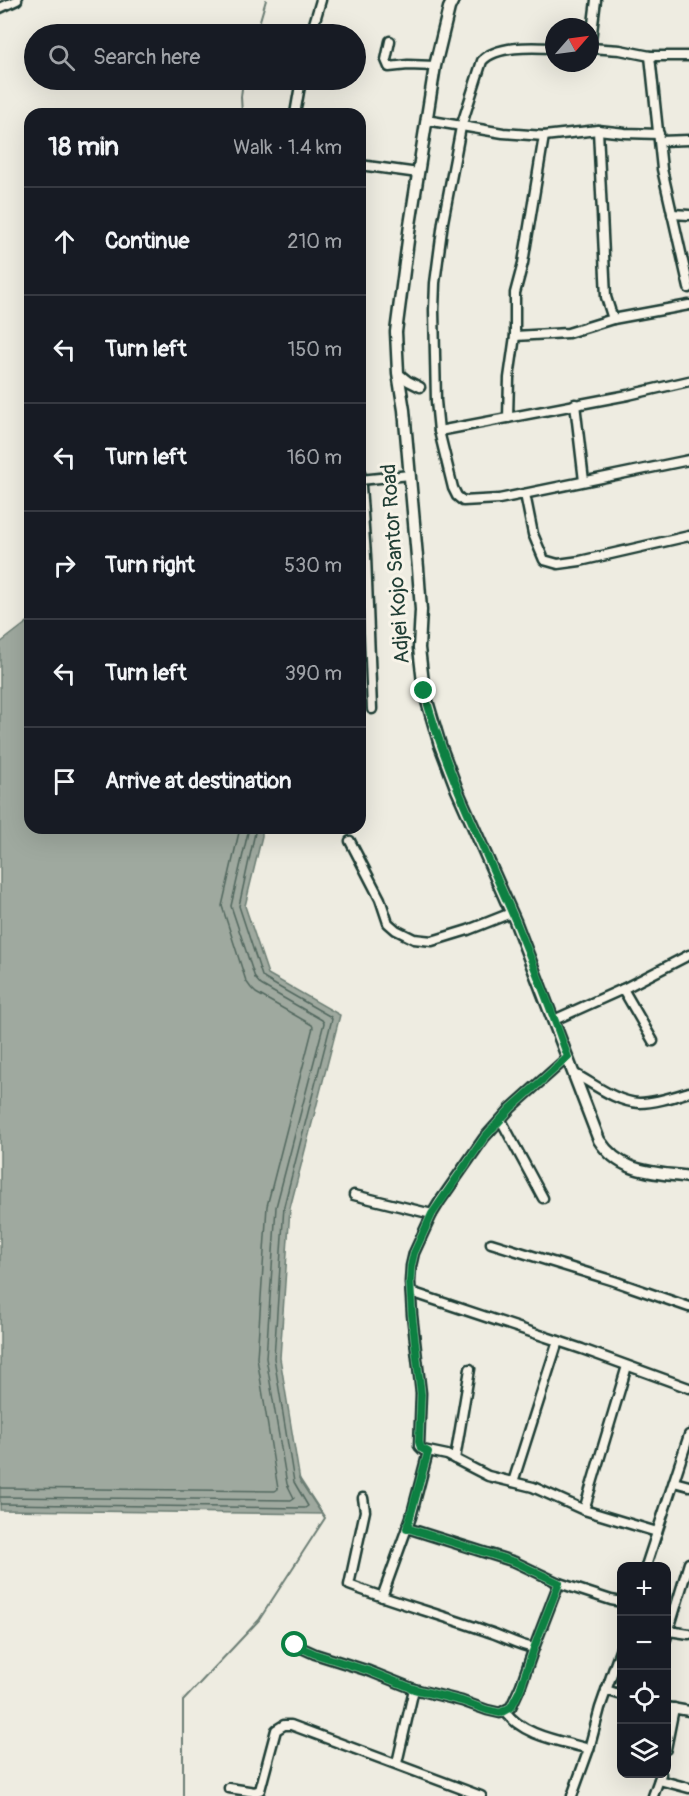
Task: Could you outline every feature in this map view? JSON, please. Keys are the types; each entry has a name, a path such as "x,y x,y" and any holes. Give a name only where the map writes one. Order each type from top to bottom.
{"street":[{"path":"0,8 17,0"},
{"path":"314,24 321,0"},
{"name":"Adjei Kojo Santor Road","path":"453,0 435,66 396,332 421,610 419,648 424,691 440,745 457,790 511,913 599,1140 607,1152 617,1160 637,1169 689,1177"},
{"path":"594,18 596,0"},
{"path":"390,41 386,60 388,67 435,66"},
{"path":"545,48 495,51 488,55 482,61 461,126 443,222 434,310 435,388 440,431 453,488 463,501 499,499 689,460"},
{"path":"599,49 650,56 689,56"},
{"path":"650,56 662,169 689,288"},
{"path":"296,108 299,90"},
{"path":"426,120 503,133 544,135 598,130 689,140"},
{"path":"598,130 606,297 613,319"},
{"path":"508,418 509,378 515,336 515,293 523,263 544,135"},
{"path":"366,166 418,173"},
{"path":"672,214 689,214"},
{"path":"515,336 568,333 613,319 689,304"},
{"path":"398,373 420,387"},
{"path":"440,431 689,381"},
{"path":"575,404 584,481"},
{"path":"366,479 410,475"},
{"path":"525,494 532,534 544,560 558,564 689,536"},
{"path":"366,556 372,709"},
{"path":"350,841 379,895 388,923 414,939 432,941 511,913"},
{"path":"554,1020 623,989 689,955"},
{"path":"623,989 653,1041"},
{"path":"568,1057 528,1092 484,1138 432,1214 414,1253 411,1266 411,1292 421,1394 419,1446 428,1452 440,1453 455,1459 489,1476 533,1488 584,1510 657,1532"},
{"path":"575,1074 615,1097 636,1103 689,1092"},
{"path":"501,1120 543,1198"},
{"path":"354,1195 432,1214"},
{"path":"491,1243 689,1307"},
{"path":"411,1292 689,1388"},
{"path":"513,1482 558,1341"},
{"path":"584,1510 627,1366"},
{"path":"455,1459 471,1369"},
{"path":"647,1562 689,1435"},
{"path":"382,1597 407,1528 428,1452"},
{"path":"674,1482 689,1486"},
{"path":"363,1498 365,1511 349,1585 534,1648"},
{"path":"407,1528 515,1562 559,1583 617,1601"},
{"path":"671,1625 689,1563"},
{"path":"295,1645 414,1689 462,1701 494,1713 505,1711 511,1707 519,1692 559,1583"},
{"path":"671,1635 689,1634"},
{"path":"572,1796 617,1657"},
{"path":"397,1763 414,1689"},
{"path":"606,1690 617,1694"},
{"path":"671,1707 689,1711"},
{"path":"505,1711 511,1720 526,1730 589,1749"},
{"path":"229,1788 255,1792 260,1790 276,1730 284,1725 291,1725 481,1796"},
{"path":"653,1796 660,1778"},
{"path":"663,1778 689,1788"}],"water":[{"path":"24,625 24,834 262,834 245,906 268,974 340,1015 290,1208 280,1358 300,1481 322,1514 0,1510 0,643"}],"waterway":[{"path":"259,24 266,0"},
{"path":"242,90 242,108"},
{"path":"183,1796 183,1701 259,1620 325,1518 299,1478"}],"route":[{"path":"295,1645 414,1689 500,1713 511,1707 519,1692 559,1583 515,1562 407,1528 428,1452 419,1446 421,1394 410,1282 414,1253 432,1214 484,1138 511,1108 568,1057 515,921 457,790 440,745 424,691"}]}
